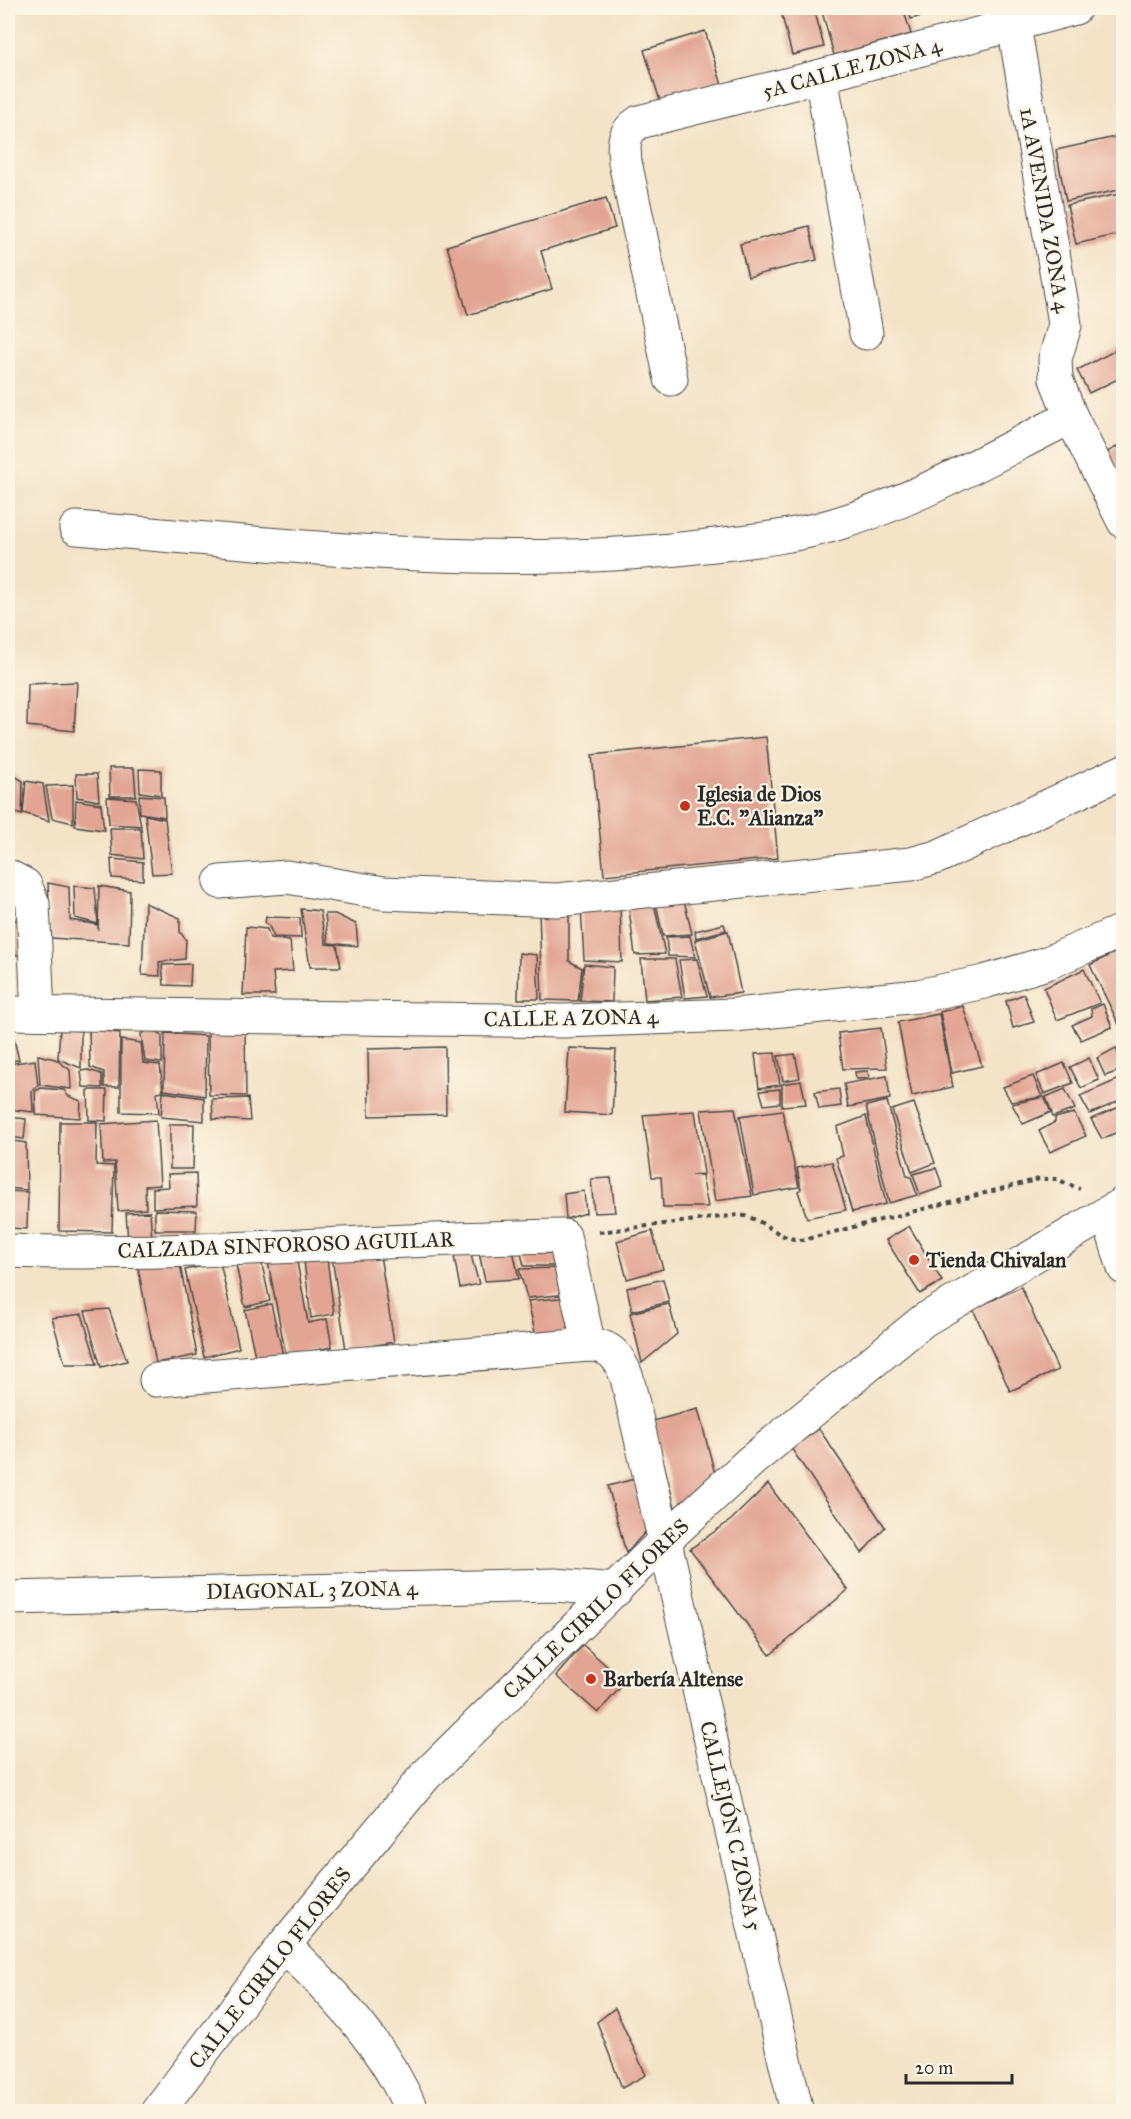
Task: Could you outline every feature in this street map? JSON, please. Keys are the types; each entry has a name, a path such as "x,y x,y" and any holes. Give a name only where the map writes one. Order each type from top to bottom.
{"street":[{"name":"5A CALLE ZONA 4","path":"671,379 625,162 625,137 629,129 639,122 821,76 1010,17 1074,8"},
{"name":"1A AVENIDA ZONA 4","path":"1010,17 1065,326 1055,360 1056,379 1071,417 1124,522"},
{"path":"821,76 866,333"},
{"path":"76,528 472,557 620,556 678,550 781,537 833,525 891,505 1071,417"},
{"path":"220,882 287,877 384,893 557,900 911,864 947,853 1124,771"},
{"path":"8,876 25,885 33,904 23,1013"},
{"name":"CALLE A ZONA 4","path":"23,1013 563,1021 735,1015 918,996 973,984 1047,963 1124,930"},
{"path":"1115,1208 1124,1268"},
{"name":"CALLE CIRILO FLORES","path":"157,2112 284,1945 425,1776 665,1540 751,1461 924,1320 1115,1208"},
{"name":"CALZADA SINFOROSO AGUILAR","path":"8,1251 107,1253 264,1245 326,1246 440,1238 564,1236"},
{"name":"CALLEJÓN C ZONA 5","path":"564,1236 600,1348 619,1360 627,1378 797,2112"},
{"path":"156,1380 600,1348"},
{"name":"DIAGONAL 3 ZONA 4","path":"8,1598 555,1585 616,1590"},
{"path":"284,1945 321,1982 374,2044 392,2070 412,2112"}],"path":[{"path":"564,1236 738,1215 759,1219 783,1237 803,1240 1040,1179 1056,1179 1074,1184 1115,1208"}],"building":[{"path":"780,8 814,8 824,47 792,55"},
{"path":"821,8 903,8 911,34 834,55"},
{"path":"908,8 948,8 911,19"},
{"path":"705,31 723,88 662,107 644,50"},
{"path":"1124,135 1124,189 1066,201 1056,150"},
{"path":"1124,193 1124,233 1076,244 1067,205"},
{"path":"606,198 615,228 541,251 552,289 468,315 447,246"},
{"path":"809,226 817,260 748,277 740,244"},
{"path":"1124,346 1124,376 1089,393 1077,370"},
{"path":"1124,443 1124,476 1108,485 1094,459"},
{"path":"77,682 74,731 27,726 28,684"},
{"name":"Iglesia de Dios E.C. \"Alianza\"","path":"766,737 778,858 604,875 592,755"},
{"path":"109,768 134,768 136,796 110,796"},
{"path":"139,769 161,770 161,795 140,792"},
{"path":"8,772 23,781 22,815 8,811"},
{"path":"76,774 97,774 99,801 77,797"},
{"path":"26,781 43,784 49,821 23,813"},
{"path":"73,785 73,823 52,818 46,786"},
{"path":"139,795 164,797 165,817 140,813"},
{"path":"107,797 136,799 141,826 109,824"},
{"path":"76,800 101,804 104,830 75,826"},
{"path":"145,815 165,819 172,873 152,874"},
{"path":"110,828 141,828 143,859 112,855"},
{"path":"111,859 143,862 143,880 112,878"},
{"path":"48,883 69,887 70,920 98,925 98,930 99,886 130,891 129,943 51,938"},
{"path":"74,886 95,888 98,924 75,918"},
{"path":"683,896 692,934 663,936 655,899"},
{"path":"653,899 665,954 635,955 628,902"},
{"path":"145,903 180,918 180,932 186,940 185,959 159,962 160,976 142,975"},
{"path":"620,904 622,962 584,960 581,906"},
{"path":"301,909 320,911 326,944 337,945 341,967 310,967"},
{"path":"539,911 569,911 569,961 582,968 578,1001 542,1000"},
{"path":"325,914 335,914 356,924 358,946 328,943"},
{"path":"266,917 300,918 301,938 274,937 268,924 265,924"},
{"path":"8,918 20,921 21,956 8,953"},
{"path":"724,924 726,930 696,938 695,931"},
{"path":"246,927 267,929 270,938 290,941 293,971 273,972 275,995 243,995"},
{"path":"728,931 741,993 710,997 695,940"},
{"path":"690,936 695,957 668,956 666,937"},
{"path":"1124,948 1124,1035 1090,965"},
{"path":"519,953 537,955 539,999 518,999"},
{"path":"641,959 675,959 682,997 645,1000"},
{"path":"697,959 707,996 685,998 679,960"},
{"path":"191,964 190,986 164,985 162,965"},
{"path":"584,964 613,967 612,1002 580,1001"},
{"path":"1084,969 1100,1003 1057,1020 1044,988"},
{"path":"1024,994 1034,1022 1013,1028 1006,1001"},
{"path":"1103,1004 1112,1027 1081,1040 1072,1025 1092,1016 1091,1009"},
{"path":"963,1006 982,1066 952,1073 940,1012"},
{"path":"939,1014 953,1087 912,1096 898,1022"},
{"path":"8,1023 10,1023 19,1060 8,1061"},
{"path":"60,1028 81,1031 81,1068 58,1059"},
{"path":"150,1028 162,1036 162,1063 145,1061 141,1034"},
{"path":"881,1028 887,1068 843,1069 838,1033"},
{"path":"89,1029 120,1033 119,1087 104,1087 104,1072 90,1067"},
{"path":"208,1031 245,1031 246,1096 209,1095"},
{"path":"165,1033 206,1036 205,1096 164,1090"},
{"path":"121,1040 141,1043 143,1063 160,1065 163,1091 157,1092 159,1113 121,1112"},
{"path":"445,1047 446,1114 369,1116 368,1049"},
{"path":"569,1048 616,1050 612,1115 565,1112"},
{"path":"1116,1048 1124,1069 1105,1076 1097,1058"},
{"path":"775,1053 780,1085 759,1088 755,1054"},
{"path":"795,1054 800,1078 783,1081 778,1056"},
{"path":"38,1055 55,1059 70,1070 71,1089 40,1085"},
{"path":"1089,1058 1099,1080 1081,1088 1070,1067"},
{"path":"35,1060 38,1086 32,1091 33,1112 9,1109 8,1064"},
{"path":"1064,1063 1073,1083 1044,1094 1036,1075"},
{"path":"88,1070 102,1074 102,1088 83,1087 81,1071"},
{"path":"868,1071 869,1078 856,1079 855,1072"},
{"path":"887,1076 890,1099 848,1107 844,1084"},
{"path":"1033,1076 1042,1097 1011,1102 1003,1087"},
{"path":"1124,1077 1124,1099 1090,1114 1080,1096"},
{"path":"801,1081 806,1104 782,1106 782,1084"},
{"path":"41,1088 64,1090 68,1096 81,1101 80,1118 36,1115 35,1091"},
{"path":"780,1089 780,1103 764,1105 760,1091"},
{"path":"839,1089 841,1106 819,1109 815,1092"},
{"path":"1065,1089 1075,1109 1053,1117 1046,1097"},
{"path":"88,1090 107,1090 106,1121 89,1120"},
{"path":"163,1092 204,1098 204,1121 161,1117"},
{"path":"1044,1097 1051,1112 1023,1124 1012,1104"},
{"path":"248,1098 250,1121 213,1119 212,1099"},
{"path":"887,1101 907,1176 911,1177 917,1195 889,1203 866,1106"},
{"path":"914,1103 935,1163 912,1172 892,1110"},
{"path":"1124,1105 1124,1129 1102,1139 1091,1119"},
{"path":"735,1108 752,1196 715,1201 701,1110"},
{"path":"782,1110 799,1187 754,1195 740,1116"},
{"path":"695,1111 704,1174 691,1175 702,1175 708,1207 663,1207 661,1177 652,1177 643,1115"},
{"path":"1074,1113 1086,1136 1050,1152 1039,1131 1055,1122 1055,1118"},
{"path":"866,1116 886,1204 852,1212 836,1158 843,1156 837,1127"},
{"path":"8,1117 26,1119 24,1139 8,1137"},
{"path":"156,1120 160,1185 145,1186 146,1209 118,1211 115,1162 103,1163 101,1124"},
{"path":"60,1122 97,1122 96,1165 114,1166 112,1232 59,1231"},
{"path":"170,1124 194,1124 193,1169 170,1169"},
{"path":"8,1140 26,1143 27,1190 8,1188"},
{"path":"832,1162 846,1210 807,1218 798,1191 801,1189 797,1168"},
{"path":"936,1168 943,1187 920,1195 913,1174"},
{"path":"196,1173 197,1206 153,1208 153,1188 169,1187 168,1174"},
{"path":"611,1178 615,1212 594,1213 591,1179"},
{"path":"8,1191 28,1192 27,1229 8,1228"},
{"path":"584,1191 586,1213 566,1219 564,1194"},
{"path":"155,1210 197,1211 196,1230 155,1230"},
{"path":"150,1212 152,1239 128,1241 126,1213"},
{"name":"Tienda Chivalan","path":"909,1226 942,1281 920,1294 886,1240"},
{"path":"652,1231 663,1269 627,1279 617,1241"},
{"path":"549,1244 563,1266 524,1266 520,1249"},
{"path":"469,1248 479,1284 460,1288 453,1251"},
{"path":"478,1248 513,1250 519,1279 485,1281"},
{"path":"379,1249 394,1342 346,1350 332,1257"},
{"path":"178,1254 197,1355 156,1363 137,1262"},
{"path":"296,1256 308,1323 327,1319 332,1347 286,1356 268,1262"},
{"path":"327,1258 334,1314 311,1318 304,1261"},
{"path":"261,1260 270,1301 245,1307 236,1265"},
{"path":"220,1262 239,1348 204,1357 185,1270"},
{"path":"563,1268 570,1294 527,1298 519,1269"},
{"path":"663,1279 669,1302 632,1311 627,1288"},
{"path":"1021,1287 1058,1370 1010,1391 973,1309"},
{"path":"571,1297 579,1334 536,1337 528,1301"},
{"path":"271,1304 284,1359 257,1365 245,1310"},
{"path":"669,1304 677,1334 642,1363 630,1313"},
{"path":"109,1309 127,1361 101,1367 85,1311"},
{"path":"82,1314 97,1364 65,1364 52,1318"},
{"path":"698,1409 715,1474 675,1508 653,1421"},
{"path":"819,1429 885,1527 862,1553 791,1448"},
{"path":"638,1478 650,1527 626,1553 608,1486"},
{"path":"768,1484 848,1590 770,1655 690,1549 731,1520"},
{"name":"Barbería Altense","path":"583,1645 625,1682 598,1713 556,1676"},
{"path":"615,2008 646,2075 622,2088 597,2022"}],"place":[{"name":"Iglesia de Dios E.C. \"Alianza\"","path":"685,806"},
{"name":"Tienda Chivalan","path":"914,1260"},
{"name":"Barbería Altense","path":"591,1679"}]}
